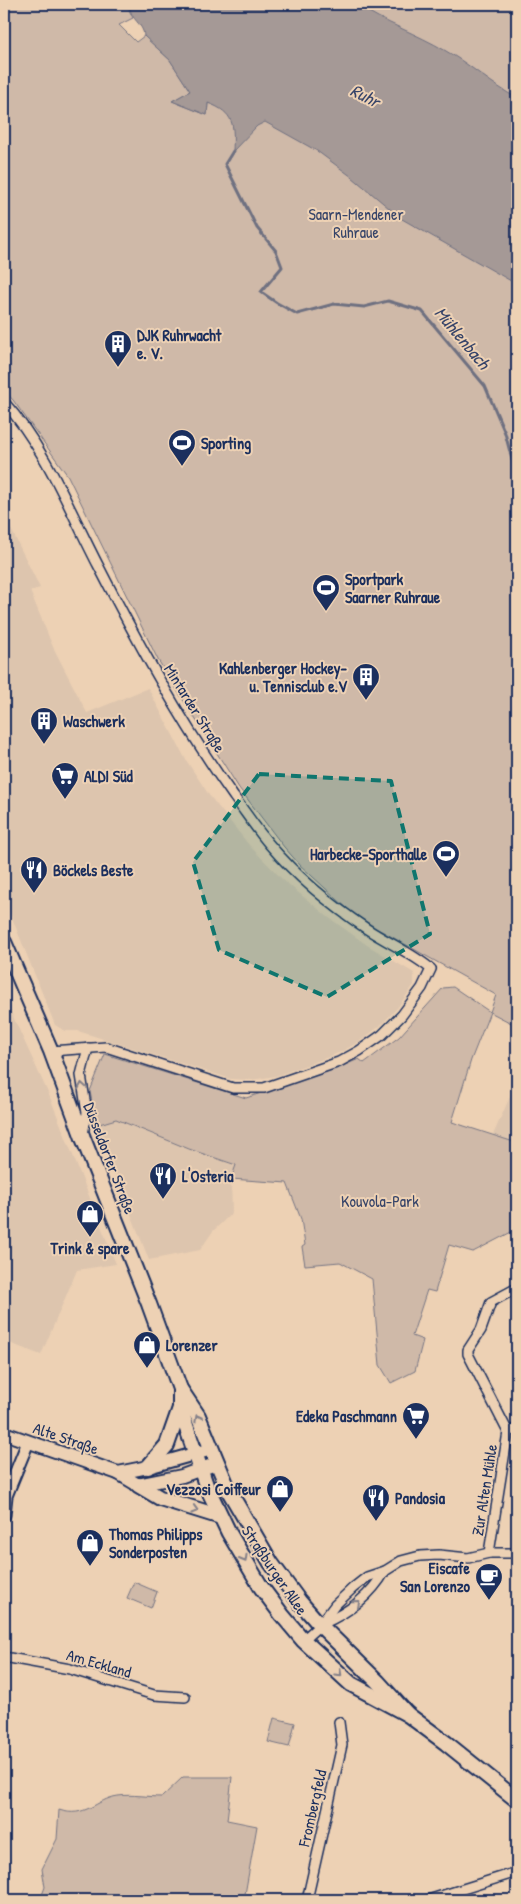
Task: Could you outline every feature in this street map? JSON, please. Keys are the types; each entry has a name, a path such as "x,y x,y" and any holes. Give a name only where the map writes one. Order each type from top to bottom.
{"main road":[{"name":"Düsseldorfer Straße","path":"4,942 51,1051 180,1389 198,1416 212,1449"},
{"name":"Düsseldorfer Straße","path":"180,1389 180,1408 196,1454"},
{"path":"148,1468 167,1445 180,1408"},
{"name":"Alte Straße","path":"4,1433 118,1473 138,1485"},
{"name":"Alte Straße","path":"118,1473 148,1468 212,1449"},
{"name":"Straßburger Allee","path":"212,1449 229,1491 271,1562 320,1625 378,1682 407,1714"},
{"name":"Straßburger Allee","path":"196,1454 221,1517 261,1587 303,1640 351,1684 407,1714 517,1800"},
{"path":"138,1485 176,1478 218,1463"},
{"path":"138,1485 160,1498 221,1517"}],"street":[{"name":"Mintarder Straße","path":"4,402 32,438 49,465 127,622 169,697 224,783 259,830 304,881 368,929 432,969 422,988 402,1015 382,1035 339,1062 264,1088 233,1088 106,1047 88,1048"},
{"path":"51,1051 88,1048 81,1075 87,1113 83,1138"},
{"name":"Zur Alten Mühle","path":"489,1553 508,1432 468,1354 468,1350 481,1330 490,1302 517,1288"},
{"name":"Zur Alten Mühle","path":"508,1432 517,1428"},
{"path":"6,1496 28,1442"},
{"path":"4,1478 6,1496 4,1516"},
{"path":"303,1640 320,1625 335,1605 353,1588 367,1577 385,1571 401,1561 420,1556 439,1555 468,1558 489,1553 517,1553"},
{"path":"320,1625 342,1615 376,1586 385,1571"},
{"name":"Am Eckland","path":"4,1657 70,1669 154,1695 185,1697"},
{"name":"Frombergfeld","path":"307,1900 342,1745 339,1722"},
{"path":"428,1900 517,1872"}],"highlighted area":[{"path":"259,774 391,781 430,934 327,997 219,950 193,862"}],"shaded area":[{"path":"10,527 40,588 30,591 53,647 87,713 148,688 186,760 209,795 249,845 282,879 328,917 367,945 414,973 414,985 398,1007 380,1026 363,1039 343,1051 326,1058 276,1076 252,1080 231,1079 78,1031 65,1031 55,1025 4,898 4,530"},
{"path":"4,997 49,1095 116,1264 77,1270 41,1355 4,1341"},
{"path":"517,1081 517,1143 493,1135"},
{"path":"116,1119 189,1149 237,1166 231,1179 232,1213 213,1231 200,1250 149,1260 96,1125"}],"green space":[{"name":"Saarn-Mendener Ruhraue","path":"4,4 131,4 129,10 133,18 119,25 136,42 144,36 170,60 190,91 172,101 207,115 208,103 222,108 206,4 517,4 517,1026 490,1012 496,995 376,928 349,910 300,865 284,847 239,788 158,660 68,476 4,390"},
{"name":"Kouvola-Park","path":"453,987 490,1012 471,1060 452,1122 517,1143 517,1229 473,1252 449,1245 435,1292 427,1290 412,1336 423,1340 415,1371 391,1383 380,1365 372,1279 340,1262 305,1265 302,1247 305,1245 301,1219 287,1183 231,1179 236,1165 189,1149 116,1119 96,1125 90,1091 105,1054 246,1098 338,1068 359,1059 364,1063 399,1037 443,988"},
{"path":"134,1582 157,1592 151,1608 127,1598"},
{"path":"274,1718 295,1723 289,1747 268,1742"},
{"path":"183,1777 232,1777 227,1820 257,1826 244,1900 28,1900 42,1895 45,1887 42,1869 57,1839 59,1810 77,1812 118,1796 162,1797"}],"water":[{"name":"Ruhr","path":"131,4 356,4 446,51 517,98 517,291 511,281 402,219 352,177 317,151 265,122 257,126 233,151 233,127 228,116 223,111 208,103 207,115 172,101 190,91 170,60 144,36 141,27 131,13"}],"waterway":[{"name":"Mühlenbach","path":"233,151 225,164 257,228 276,251 282,267 261,292 297,314 334,304 364,307 388,301 422,311 485,386 505,433 514,467 517,471"}],"place":[{"name":"DJK Ruhrwacht e. V.","path":"118,368"},
{"name":"Sporting","path":"182,467"},
{"name":"Sportpark Saarner Ruhraue","path":"326,612"},
{"name":"Kahlenberger Hockey- u. Tennisclub e.V","path":"366,701"},
{"name":"Waschwerk","path":"44,745"},
{"name":"ALDI Süd","path":"65,800"},
{"name":"Harbecke-Sporthalle","path":"446,878"},
{"name":"Böckels Beste","path":"34,894"},
{"name":"L'Osteria","path":"163,1200"},
{"name":"Trink & spare","path":"90,1238"},
{"name":"Lorenzer","path":"147,1369"},
{"name":"Edeka Paschmann","path":"416,1440"},
{"name":"Vezzosi Coiffeur","path":"280,1513"},
{"name":"Pandosia","path":"376,1522"},
{"name":"Thomas Philipps Sonderposten","path":"90,1567"},
{"name":"Eiscafe San Lorenzo","path":"489,1601"}]}
